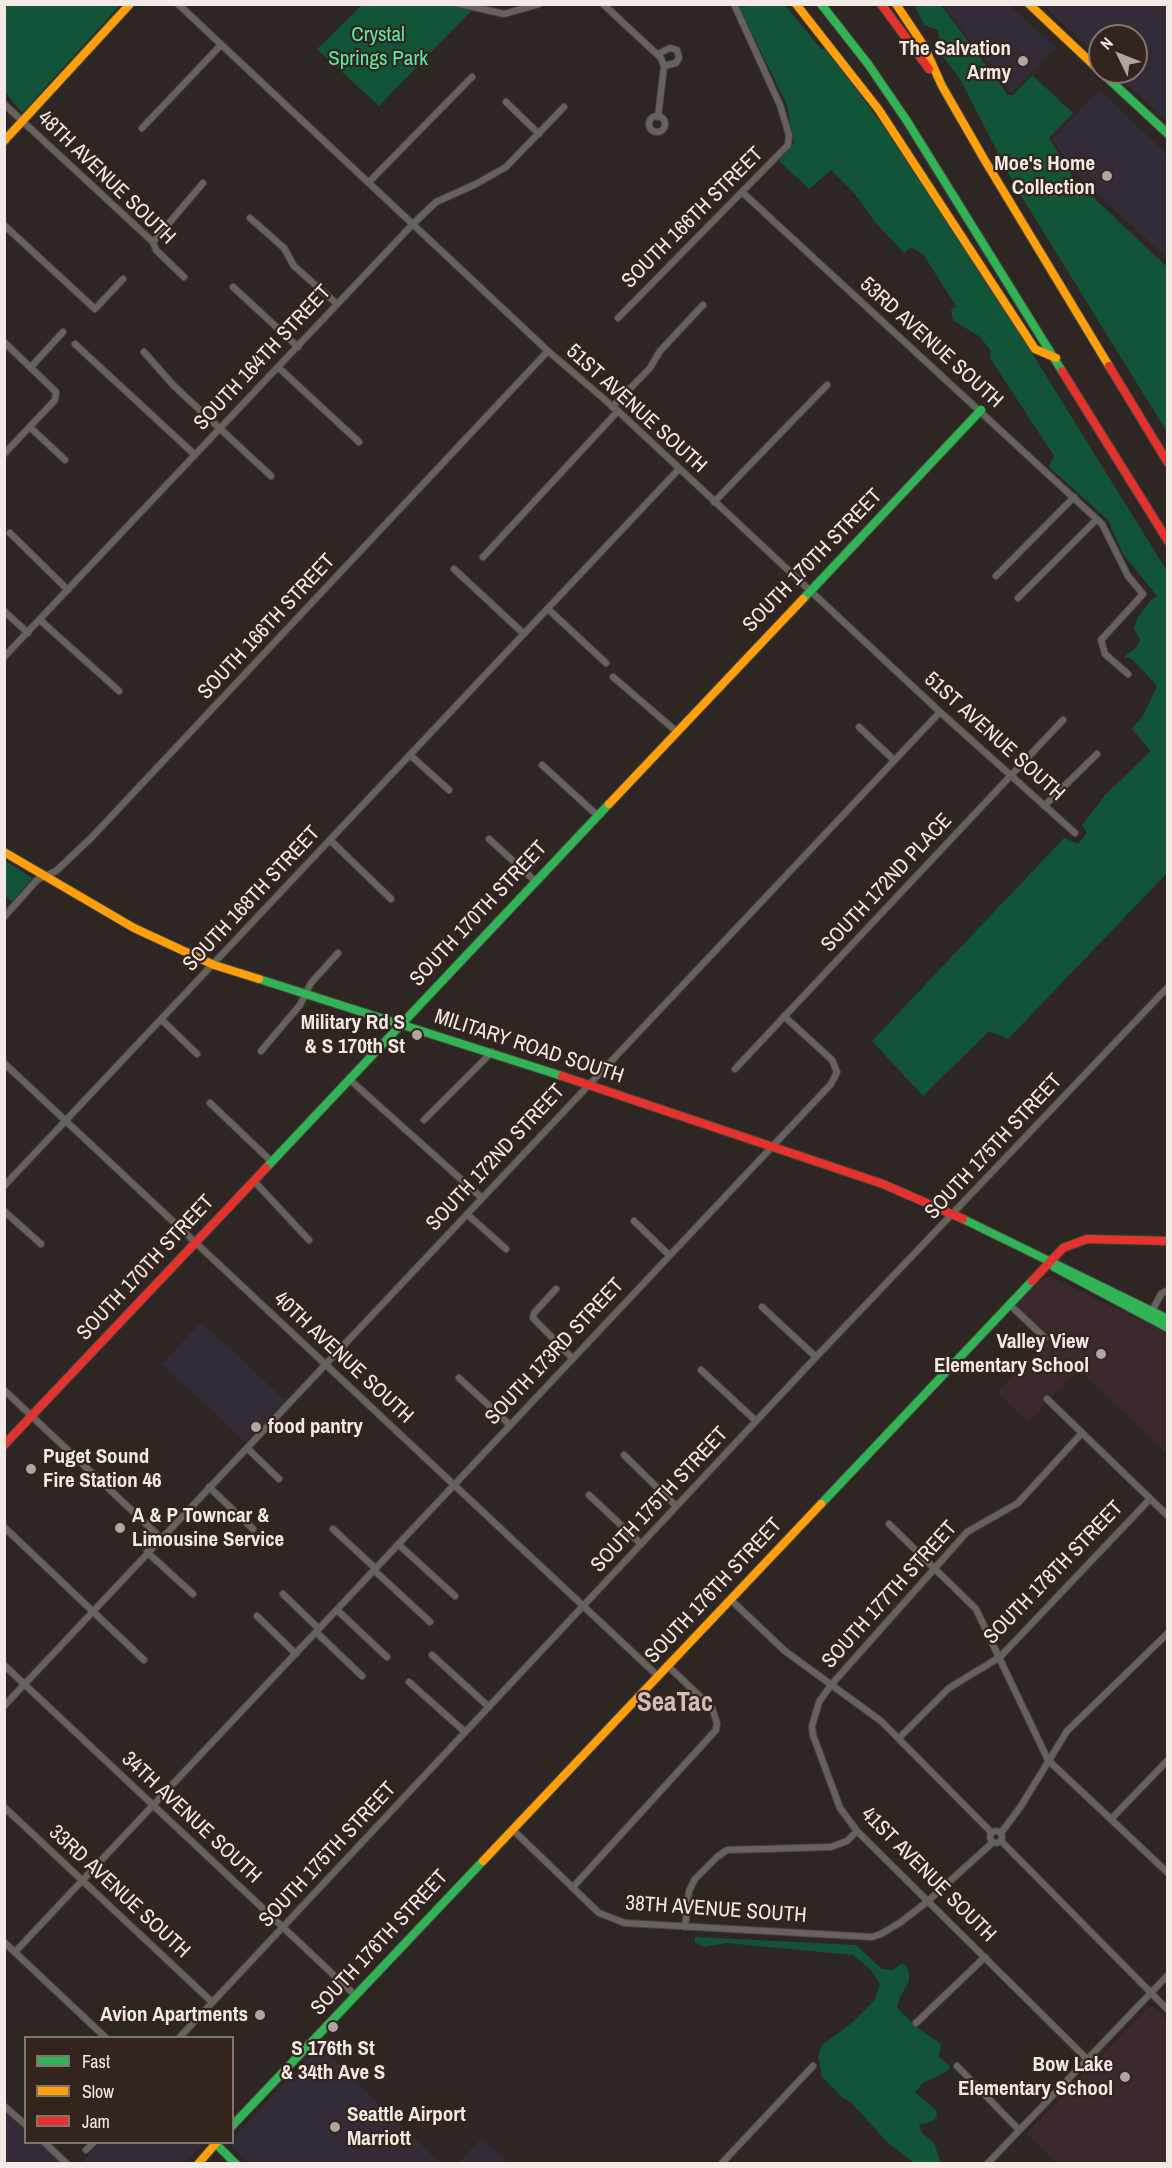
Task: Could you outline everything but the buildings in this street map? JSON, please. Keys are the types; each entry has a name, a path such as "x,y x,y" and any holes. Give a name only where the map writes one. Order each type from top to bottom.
{"main road":[{"path":"4,141 130,4"},
{"path":"796,4 879,110 1035,349 1056,358"},
{"path":"821,4 868,64 907,121 1056,358 1167,541"},
{"path":"881,4 942,86 1167,463"},
{"path":"896,4 924,46 942,86"},
{"path":"1029,4 1088,61"},
{"path":"1113,84 1167,134"},
{"name":"SOUTH 170TH STREET","path":"4,1445 981,410"},
{"name":"MILITARY ROAD SOUTH","path":"4,852 134,928 214,965 492,1052 883,1184 953,1214 1049,1262 1058,1270 1150,1314 1167,1319"},
{"path":"1049,1262 1064,1248 1087,1239 1167,1241"},
{"name":"SOUTH 176TH STREET","path":"234,2124 1049,1262"},
{"name":"MILITARY ROAD SOUTH","path":"1150,1314 1167,1328"},
{"path":"198,2163 215,2144"},
{"path":"217,2144 236,2163"}],"street":[{"name":"51ST AVENUE SOUTH","path":"178,4 220,46 369,182 548,351 615,409 940,712 1075,833"},
{"path":"460,4 504,14 538,4"},
{"path":"603,4 658,54 664,66 658,117"},
{"name":"SOUTH 166TH STREET","path":"618,318 788,146 789,141 780,105 734,4"},
{"path":"141,128 220,46"},
{"path":"658,54 670,48 677,50 679,58 676,63 664,66"},
{"path":"369,182 472,77"},
{"path":"506,102 539,134"},
{"name":"48TH AVENUE SOUTH","path":"4,104 153,242 156,250 184,277"},
{"name":"SOUTH 164TH STREET","path":"4,657 412,225 436,202 497,174 564,107"},
{"path":"153,242 203,183"},
{"name":"53RD AVENUE SOUTH","path":"742,192 1097,519 1108,534 1128,576 1143,594 1101,640 1105,654 1128,674"},
{"path":"250,218 284,248 294,266 337,304"},
{"path":"4,225 95,309 123,279"},
{"path":"233,287 298,347"},
{"path":"483,557 615,409 650,368 660,351 703,305"},
{"path":"31,367 63,332"},
{"path":"4,342 56,392 55,400 4,454"},
{"path":"75,344 195,455"},
{"name":"SOUTH 166TH STREET","path":"4,917 34,882 56,871 91,837 548,351"},
{"path":"144,352 174,386 272,476"},
{"path":"279,368 359,442"},
{"path":"714,502 827,385"},
{"path":"31,428 65,460"},
{"name":"SOUTH 168TH STREET","path":"4,1186 679,469"},
{"path":"996,576 1074,496"},
{"path":"1018,598 1097,519"},
{"path":"10,533 69,590"},
{"path":"454,569 524,634"},
{"path":"548,609 606,663"},
{"path":"4,611 28,633"},
{"path":"40,620 119,691"},
{"path":"613,677 676,731"},
{"name":"SOUTH 172ND STREET","path":"4,1706 940,712"},
{"name":"SOUTH 172ND PLACE","path":"735,1069 1063,720"},
{"path":"859,727 894,760"},
{"path":"1044,806 1097,754"},
{"path":"410,755 449,790"},
{"path":"542,765 597,815"},
{"path":"489,839 535,881"},
{"path":"330,840 391,898"},
{"path":"261,1051 286,1023 305,993 338,953"},
{"name":"SOUTH 175TH STREET","path":"180,2036 816,1357 1167,987"},
{"name":"SOUTH 173RD STREET","path":"15,1952 831,1084 837,1072 832,1060 784,1017"},
{"path":"162,1020 197,1054"},
{"path":"424,1120 492,1052"},
{"name":"40TH AVENUE SOUTH","path":"4,1063 659,1677"},
{"path":"350,1079 482,1198"},
{"path":"210,1103 272,1162"},
{"path":"254,1181 309,1240"},
{"path":"4,1211 41,1244"},
{"path":"467,1214 506,1249"},
{"path":"634,1221 669,1255"},
{"path":"556,1289 534,1313 533,1318 572,1358"},
{"path":"1150,1314 1161,1294 1167,1290"},
{"path":"1009,1304 1045,1338"},
{"path":"762,1307 816,1357"},
{"path":"701,1370 756,1422"},
{"path":"459,1378 510,1425"},
{"path":"4,1390 161,1538"},
{"path":"1047,1399 1167,1516"},
{"name":"SOUTH 177TH STREET","path":"831,1685 967,1532 1018,1503 1082,1434"},
{"path":"247,1448 279,1479"},
{"path":"624,1455 676,1506"},
{"path":"209,1487 253,1529"},
{"path":"589,1495 641,1544"},
{"name":"SOUTH 178TH STREET","path":"899,1738 949,1688 1000,1657 1150,1499"},
{"path":"889,1524 976,1609 1048,1760 1167,1873"},
{"path":"4,1527 144,1660"},
{"path":"333,1529 430,1622"},
{"path":"398,1544 455,1596"},
{"path":"147,1552 193,1594"},
{"path":"283,1594 362,1676"},
{"path":"731,1600 785,1651 872,1713 992,1833"},
{"path":"337,1610 387,1657"},
{"path":"256,1616 296,1654"},
{"path":"1167,1633 1067,1731 1021,1806 1001,1833 1001,1841 1167,2010"},
{"path":"432,1655 489,1707"},
{"name":"34TH AVENUE SOUTH","path":"4,1665 355,1995"},
{"path":"573,1887 712,1736 717,1723 712,1708 668,1666"},
{"path":"409,1682 465,1732"},
{"name":"41ST AVENUE SOUTH","path":"831,1685 813,1716 813,1735 840,1808 857,1831 1087,2059"},
{"path":"1111,1820 1167,1760"},
{"name":"33RD AVENUE SOUTH","path":"4,1807 212,2002"},
{"name":"38TH AVENUE SOUTH","path":"512,1829 600,1912 612,1919 632,1924 872,1936 881,1934 928,1901"},
{"path":"685,1927 688,1891 695,1879 727,1850 831,1847 847,1841 857,1831"},
{"path":"993,1843 989,1838 992,1833 997,1831 1001,1833"},
{"path":"928,1901 993,1843 1001,1841"},
{"path":"4,1942 105,2036"},
{"path":"916,2023 985,1957"},
{"path":"990,2162 1167,1975"},
{"path":"721,2163 813,2066"},
{"path":"957,2066 1019,2130"},
{"path":"4,2106 24,2123"},
{"path":"46,2144 66,2163"},
{"path":"86,2150 92,2144"}],"shaded area":[{"path":"943,5 1009,5 1056,48 1012,94"},
{"path":"1043,5 1167,5 1167,122 1127,84 1148,84 1148,24 1088,24 1088,47"},
{"path":"1099,90 1167,154 1167,258 1082,180 1052,140"},
{"name":"Valley View Elementary School","path":"1049,1276 1167,1333 1167,1454 1079,1369 1028,1422 998,1392 1048,1339 1015,1307 1039,1282"},
{"path":"201,1322 285,1400 245,1442 162,1364"},
{"name":"Bow Lake Elementary School","path":"1152,2007 1167,2020 1167,2163 1056,2163 1027,2134 1146,2009"},
{"path":"319,2045 440,2163 248,2163 230,2144 234,2144 234,2137"},
{"path":"4,2110 24,2128 24,2144 41,2144 62,2163 5,2163"},
{"path":"482,2138 508,2163 458,2163"},
{"path":"100,2144 200,2144 185,2163 81,2163"}],"green space":[{"path":"914,4 941,5 1008,95 1013,95 1032,75 1073,113 1049,138 1075,180 1167,267 1167,432 1015,186 960,79 941,54 938,30 924,25"},
{"path":"4,5 120,5 22,113 5,92"},
{"name":"Crystal Springs Park","path":"362,5 477,5 379,106 317,49"},
{"path":"738,5 785,5 821,49 826,50 853,85 884,127 1027,345 1167,571 1167,873 1008,1039 989,1031 923,1096 872,1041 1064,838 1078,844 1087,833 1082,825 1106,794 1151,751 1132,729 1143,716 1157,686 1132,659 1124,657 1136,648 1140,640 1134,629 1137,619 1150,601 1157,596 1123,554 1108,520 1049,467 1054,456 990,358 991,351 980,337 953,320 951,310 956,306 923,254 911,247 904,253 875,222 855,194 831,170 809,189 779,161 794,143 787,105"},
{"path":"4,860 32,878 12,902 5,895"},
{"path":"695,1937 856,1945 882,1969 892,1970 901,1964 905,1965 909,1972 909,1981 897,2008 918,2028 941,2044 939,2057 950,2066 948,2071 923,2083 915,2092 936,2110 937,2116 933,2121 919,2125 922,2133 934,2143 941,2163 914,2163 887,2142 850,2101 843,2098 822,2077 818,2056 822,2045 853,2022 874,2001 880,1984 870,1969 853,1955 726,1943 704,1947 695,1942"}],"traffic: fast":[{"path":"821,4 868,64 907,121 1062,371"},
{"path":"1114,84 1168,134"},
{"path":"803,599 981,410"},
{"path":"266,1168 609,804"},
{"path":"259,979 562,1076"},
{"path":"963,1219 1168,1319"},
{"path":"1054,1267 1168,1328"},
{"path":"821,1504 1032,1281"},
{"path":"234,2124 483,1861"},
{"path":"216,2144 236,2164"}],"traffic: slow":[{"path":"4,141 130,4"},
{"path":"796,4 879,110 1035,349 1056,358"},
{"path":"896,4 924,46 942,86 984,159 1109,366"},
{"path":"1029,4 1088,60"},
{"path":"609,804 803,599"},
{"path":"4,852 134,928 214,965 259,979"},
{"path":"483,1861 821,1504"},
{"path":"198,2164 215,2144"}],"traffic: jam":[{"path":"881,4 929,69"},
{"path":"1109,366 1168,463"},
{"path":"1062,371 1168,541"},
{"path":"562,1076 883,1184 963,1219"},
{"path":"4,1445 266,1168"},
{"path":"1032,1281 1063,1248 1087,1239 1168,1241"}],"place":[{"name":"The Salvation Army","path":"1023,61"},
{"name":"Moe's Home Collection","path":"1107,176"},
{"name":"Military Rd S & S 170th St","path":"417,1035"},
{"name":"Valley View Elementary School","path":"1101,1354"},
{"name":"food pantry","path":"256,1427"},
{"name":"Puget Sound Fire Station 46","path":"31,1469"},
{"name":"A & P Towncar & Limousine Service","path":"120,1528"},
{"name":"Avion Apartments","path":"260,2015"},
{"name":"S 176th St & 34th Ave S","path":"333,2027"},
{"name":"Bow Lake Elementary School","path":"1125,2077"},
{"name":"Seattle Airport Marriott","path":"335,2127"}],"district":[{"name":"SeaTac","path":"675,1704"}]}
